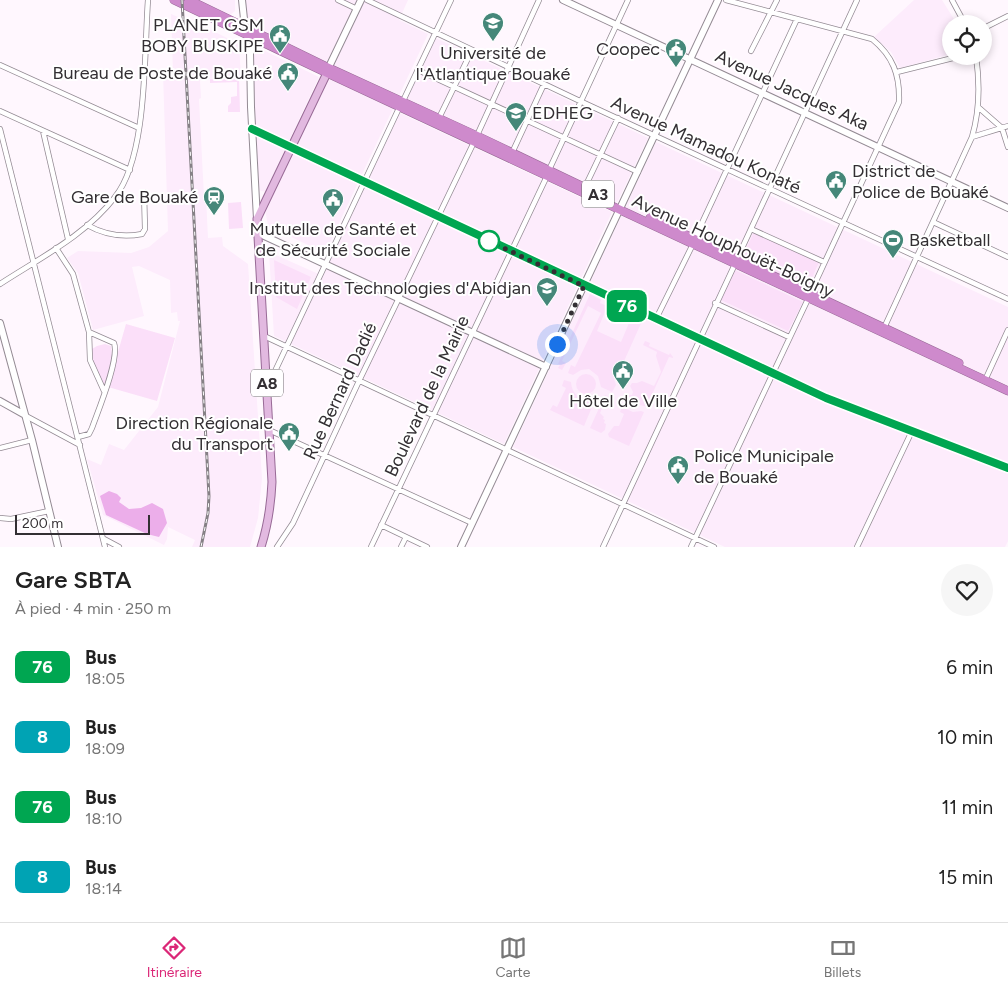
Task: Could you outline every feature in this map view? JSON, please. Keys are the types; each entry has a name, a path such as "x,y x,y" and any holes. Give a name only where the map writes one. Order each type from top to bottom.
{"highway":[{"name":"Avenue Houphouët-Boigny","path":"174,0 694,241 1008,391"},
{"name":"Avenue Houphouët-Boigny","path":"189,0 242,25 328,71"},
{"name":"Avenue Houphouët-Boigny","path":"401,104 439,118 476,139 512,153 548,173 585,187 621,207"},
{"name":"Avenue Houphouët-Boigny","path":"809,296 884,328 1008,386"}],"main road":[{"name":"A8","path":"261,547 271,503 272,482 257,218 328,71"}],"street":[{"path":"0,284 56,248 87,225 117,196 130,170 139,128 148,0"},
{"path":"242,0 244,19 242,25"},
{"path":"338,0 357,9"},
{"name":"A8","path":"328,71 361,0"},
{"name":"Avenue Mamadou Konaté","path":"367,0 582,102 1008,299"},
{"path":"267,387 451,0"},
{"name":"Rue Bernard Dadié","path":"277,547 293,523 476,139 539,0"},
{"name":"Avenue Jacques Aka","path":"563,0 1008,208"},
{"name":"Boulevard de la Mairie","path":"371,547 582,102 628,0"},
{"path":"461,547 718,0"},
{"path":"691,547 899,102 897,72 887,53 872,39 726,0"},
{"path":"752,51 777,0"},
{"path":"603,547 715,303 858,0"},
{"path":"952,0 960,15"},
{"path":"992,24 1008,16"},
{"path":"656,319 797,19"},
{"path":"255,39 250,53 257,218"},
{"path":"439,118 472,50"},
{"path":"897,72 942,61"},
{"path":"0,65 139,128"},
{"path":"884,328 972,137 978,107 979,80 977,65"},
{"path":"418,70 638,172"},
{"path":"512,153 544,84"},
{"path":"978,107 1002,128 1008,147"},
{"path":"0,111 130,170"},
{"path":"585,187 618,118"},
{"path":"972,137 1008,126"},
{"path":"0,129 105,547"},
{"path":"252,129 826,398 1008,468"},
{"path":"43,131 68,239"},
{"path":"87,225 99,232 113,236 142,234 145,229 144,192"},
{"path":"933,222 1008,257"},
{"path":"751,229 824,262"},
{"path":"258,233 546,367"},
{"path":"56,248 73,274 89,332 90,360 104,391"},
{"path":"715,303 789,337"},
{"path":"0,323 32,440 58,547"},
{"path":"987,376 1008,330"},
{"path":"78,437 89,434 92,428 109,381 115,345 89,332"},
{"path":"264,336 714,547"},
{"path":"0,401 80,445"},
{"path":"269,430 472,523"},
{"path":"857,547 912,431"},
{"path":"0,448 32,440"},
{"path":"0,518 11,519 49,511"},
{"path":"382,525 427,547"},
{"path":"401,547 406,537"},
{"path":"104,539 120,547"}],"shaded area":[{"path":"188,0 235,0 235,11 225,16"},
{"path":"244,0 408,0 399,20 428,34 325,253 268,226 265,209 332,68 250,29"},
{"path":"914,0 942,0 951,15 942,15 942,56 900,68 891,52 874,37"},
{"path":"171,14 194,24 195,22 239,44 241,77 200,79 201,98 199,99 208,238 222,237 223,246 248,264 262,478 258,518 250,547 192,547 195,540 168,527 167,539 164,545 103,515 87,459 101,465 109,444 124,450 158,407 180,321 178,321 177,312 171,313 170,280 139,266 132,267 144,316 93,330 78,273 67,258 78,251 131,253 149,247 168,231 163,72 173,71"},
{"path":"436,38 648,138 616,205 404,105"},
{"path":"261,49 319,77 265,192 259,190 252,52"},
{"path":"239,77 240,112 228,112 231,97 237,96 237,82 210,83 210,79"},
{"path":"400,113 612,212 504,444 274,336 269,252 323,276"},
{"path":"656,142 1008,307 1008,541 1005,547 725,547 513,447"},
{"path":"241,202 243,228 229,229 228,203"},
{"path":"754,232 819,262 806,292 740,262"},
{"path":"274,260 311,277 297,309 276,297"},
{"path":"735,270 803,302 788,331 721,300"},
{"path":"590,294 601,300 600,303 609,307 611,304 643,319 620,370 612,373 616,385 612,392 601,387 598,376 589,369 581,370 573,375 568,373 571,365 575,367 601,313 588,306 562,361 566,363 562,370 558,368 560,365 558,364","holes":["605,312 629,323 621,342 597,331"]},
{"path":"126,324 175,338 157,401 108,387"},
{"path":"645,341 650,343 649,346 669,355 670,353 673,357 669,357 650,399 653,400 649,407 635,406 625,401 628,395 632,395 633,392 630,386 632,383 642,381 654,386 661,372 656,356 657,352 643,345"},
{"path":"105,344 111,346 112,362 106,382 102,386 93,364 92,349"},
{"path":"586,374 593,377 596,384 593,391 586,394 579,391 576,384 579,377"},
{"path":"564,380 571,382 573,391 581,398 593,396 595,400 584,426 550,410 553,405 557,407 566,388 562,386"},
{"path":"605,395 613,398 610,407 604,404 600,413 604,417 604,423 606,424 605,430 601,433 590,428"},
{"path":"622,407 633,412 644,412 629,446 609,437 608,434 614,426 619,426 624,414 620,412"},
{"path":"109,491 117,494 121,498 119,502 129,509 141,508 152,503 163,509 167,523 159,537 147,534 106,515 100,496"}],"railway":[{"path":"182,0 209,496 208,513 201,547"}],"bus line":[{"name":"76","path":"252,129 826,398 1008,468"}],"place":[{"name":"Université de l'Atlantique Bouaké","path":"493,42"},
{"name":"PLANET GSM BOBY BUSKIPE","path":"280,54"},
{"name":"Coopec","path":"676,68"},
{"name":"Bureau de Poste de Bouaké","path":"288,92"},
{"name":"EDHEG","path":"516,132"},
{"name":"District de Police de Bouaké","path":"836,200"},
{"name":"Gare de Bouaké","path":"214,216"},
{"name":"Mutuelle de Santé et de Sécurité Sociale","path":"333,218"},
{"name":"Basketball","path":"893,259"},
{"name":"Institut des Technologies d'Abidjan","path":"547,307"},
{"name":"Hôtel de Ville","path":"623,390"},
{"name":"Direction Régionale du Transport","path":"289,452"},
{"name":"Police Municipale de Bouaké","path":"678,485"}],"route":[{"path":"489,241 584,286 557,344"}]}
